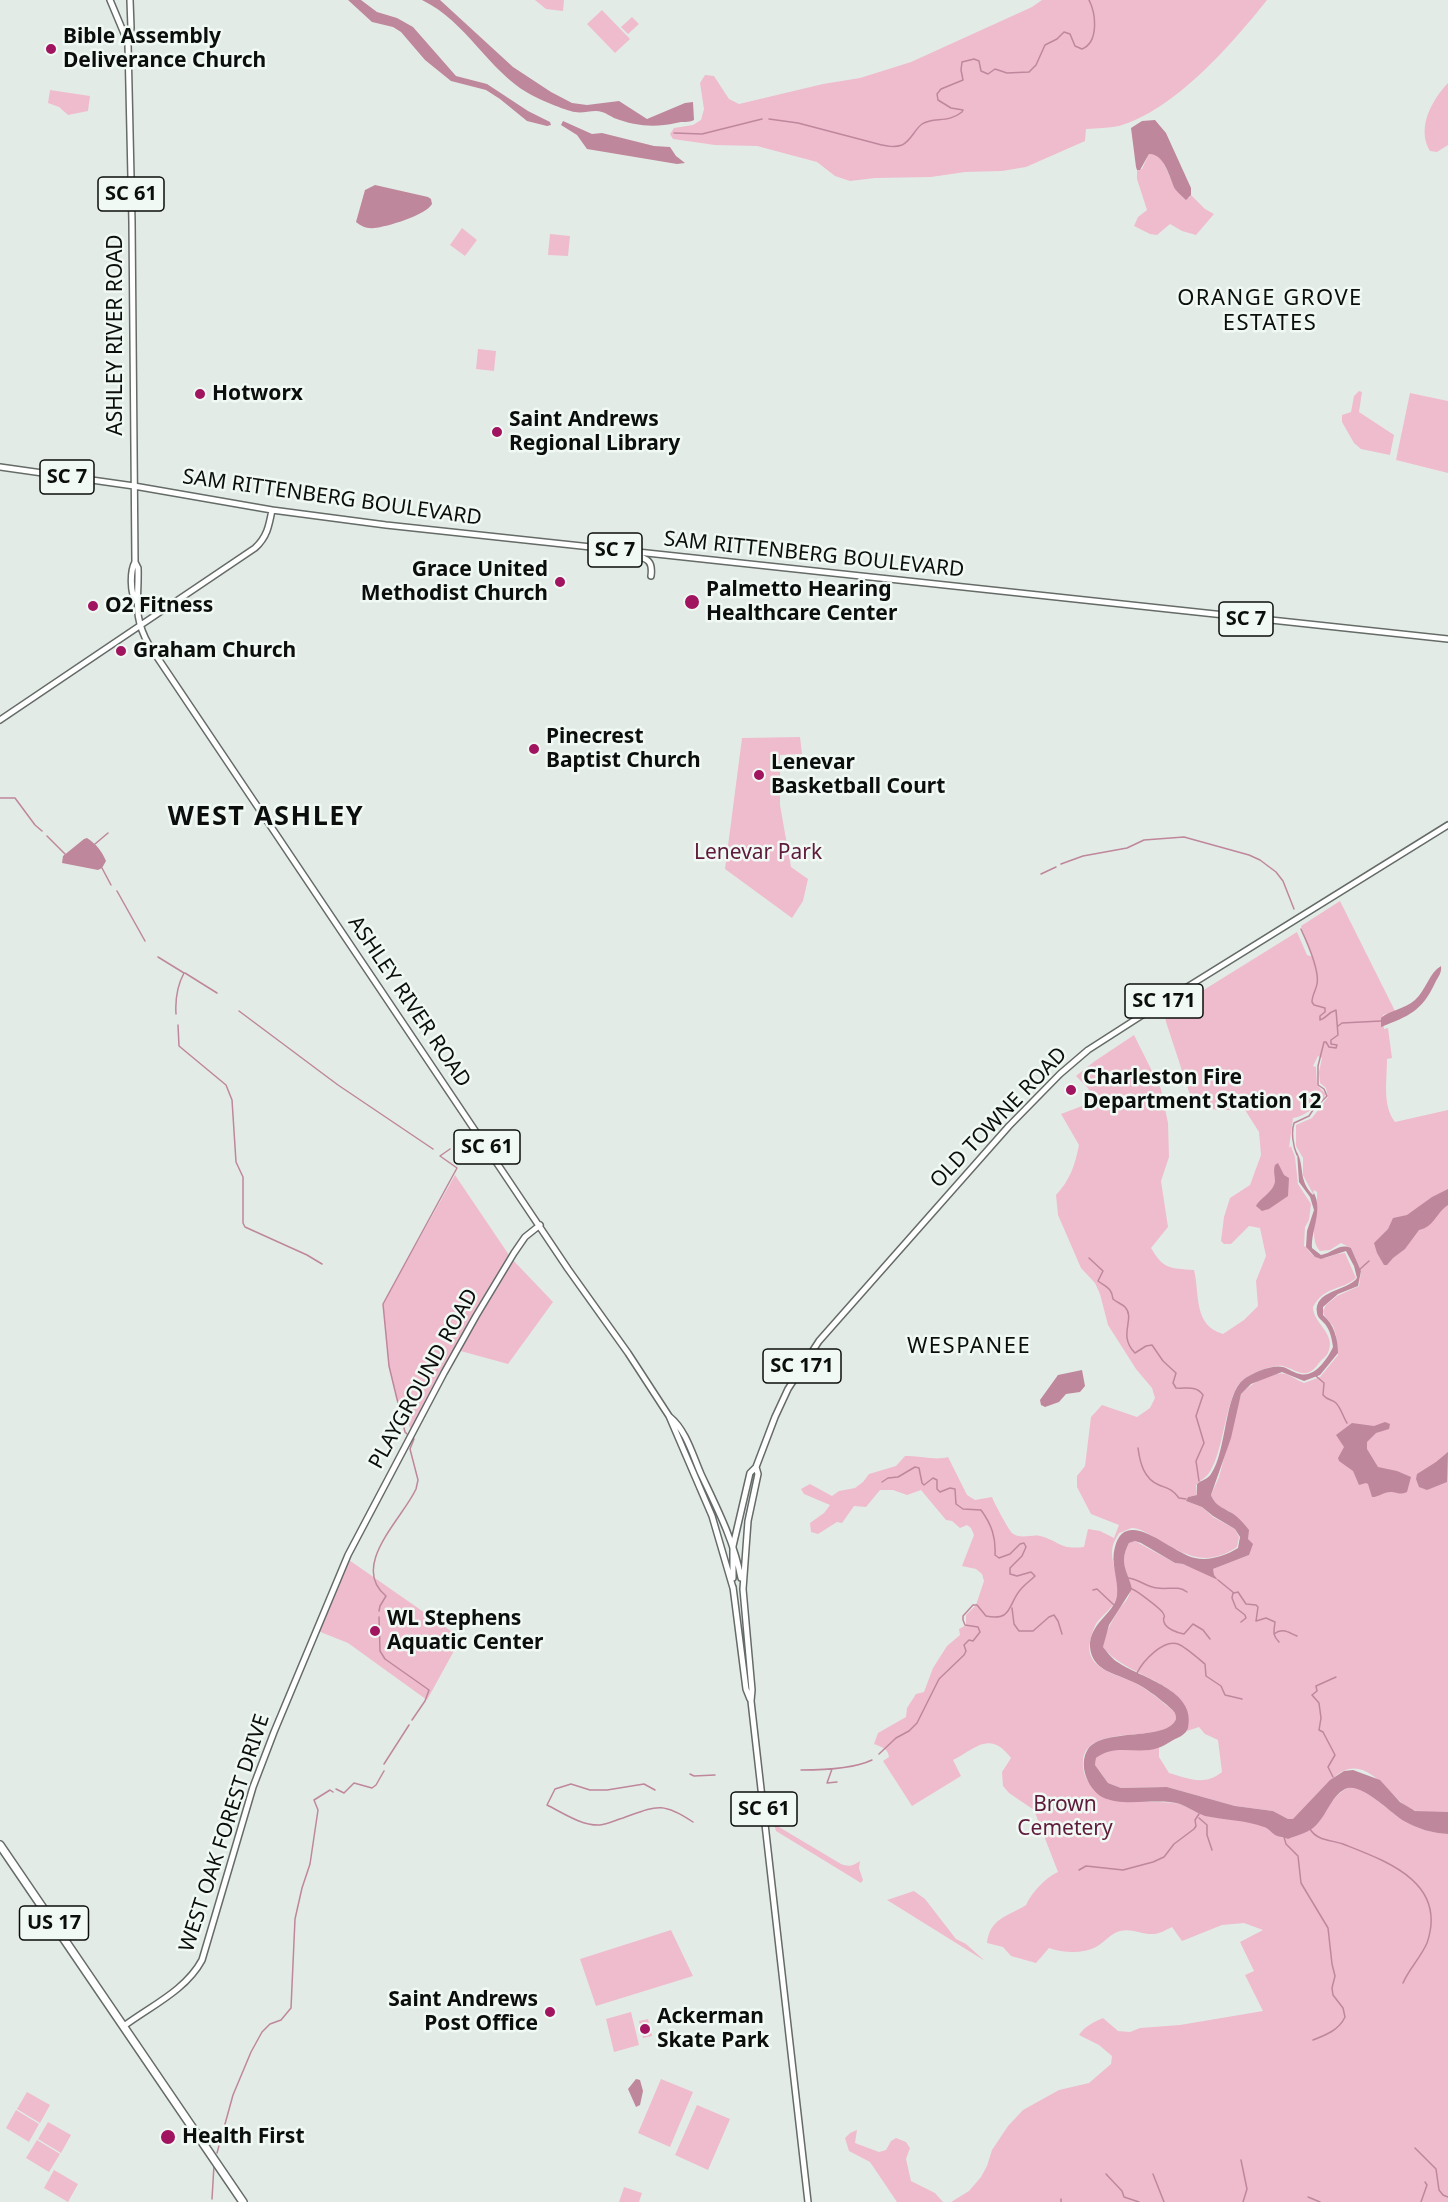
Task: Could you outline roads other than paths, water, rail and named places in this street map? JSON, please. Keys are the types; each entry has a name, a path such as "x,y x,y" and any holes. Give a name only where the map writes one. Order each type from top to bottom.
{"highway":[{"name":"US 17","path":"0,1845 243,2202"}],"main road":[{"name":"SC 61","path":"110,0 128,44"},
{"name":"ASHLEY RIVER ROAD","path":"130,0 131,28 128,44 135,562 138,568 139,597 136,601 140,627 149,645 669,1416 712,1516 733,1588"},
{"name":"SAM RITTENBERG BOULEVARD","path":"0,467 134,486 272,510 386,525 1448,639"},
{"path":"0,720 140,627 262,541 267,533 272,510"},
{"path":"621,551 650,561 651,576"},
{"name":"OLD TOWNE ROAD","path":"756,1467 774,1417 795,1378 819,1341 1009,1126 1060,1074 1088,1050 1155,1007 1448,825"},
{"name":"PLAYGROUND ROAD","path":"348,1555 444,1373 479,1312 525,1237 540,1225"},
{"path":"785,1361 793,1367 795,1378"},
{"name":"ASHLEY RIVER ROAD","path":"669,1416 676,1422 685,1437 733,1546 743,1589"},
{"name":"SC 171","path":"756,1467 758,1474 748,1521 743,1589 751,1701 746,1689 733,1588 733,1546 750,1473 756,1467"},
{"name":"WEST OAK FOREST DRIVE","path":"124,2026 182,1986 196,1972 202,1960 253,1788 348,1555"},
{"name":"SC 61","path":"751,1701 808,2202"}],"waterway":[{"path":"769,119 798,123 893,147 902,145 922,124 931,120 951,118 962,112 963,110 951,108 938,100 937,94 941,89 963,80 962,62 974,59 979,61 981,71 988,74 995,69 1007,73 1029,72 1036,65 1045,45 1057,39 1064,32 1070,34 1075,46 1082,49 1094,34 1093,13 1089,0"},
{"path":"674,133 702,134 762,119"},
{"path":"0,798 15,798 42,831"},
{"path":"95,844 108,833"},
{"path":"47,836 65,854"},
{"path":"1061,864 1083,856 1127,848 1144,840 1184,837 1260,860 1276,872 1283,881 1294,909"},
{"path":"1041,874 1056,867"},
{"path":"102,868 111,885"},
{"path":"117,891 145,941"},
{"path":"1297,1155 1293,1139 1294,1123 1309,1116 1327,1096 1324,1089 1318,1085 1318,1066 1324,1042 1329,1047 1336,1048 1337,1045 1331,1044 1331,1040 1338,1035 1336,1010 1320,1020 1325,1008 1314,1005 1312,1002 1317,984 1317,971 1301,929"},
{"path":"158,957 184,973 177,992 176,1014"},
{"path":"185,973 217,993"},
{"path":"239,1011 338,1085 433,1149"},
{"path":"1338,1026 1342,1023 1381,1021"},
{"path":"178,1025 179,1046 226,1085 232,1100 236,1162 243,1177 243,1223 245,1227 322,1264"},
{"path":"407,1434 389,1366 383,1304 457,1168 440,1156 450,1149"},
{"path":"1089,1258 1103,1271 1098,1281 1108,1288 1113,1299 1124,1306 1128,1312 1127,1340 1135,1353 1152,1345 1163,1361 1176,1373 1173,1383 1176,1388 1194,1389 1203,1395 1196,1416 1204,1443 1196,1461 1199,1481"},
{"path":"1359,1270 1369,1261"},
{"path":"1316,1376 1324,1383 1323,1395 1336,1403 1347,1423"},
{"path":"379,1611 386,1596 376,1584 373,1571 382,1542 416,1489 418,1480 410,1449 413,1438"},
{"path":"1138,1448 1146,1475 1179,1498 1186,1499"},
{"path":"879,1754 917,1723 939,1679 964,1655 966,1651 964,1645 969,1640 973,1641 980,1632 978,1627 965,1625 963,1616 973,1605 977,1605 986,1616 995,1617 1006,1614 1017,1594 1035,1576 1031,1572 1017,1576 1010,1574 1010,1568 1022,1556 1026,1547 1024,1543 1010,1554 999,1558 995,1555 993,1532 985,1516 981,1510 963,1509 956,1504 955,1489 950,1488 940,1492 937,1489 937,1480 933,1478 924,1485 919,1468 915,1467 898,1477 888,1478 882,1482"},
{"path":"1128,1578 1153,1587 1176,1588 1187,1592"},
{"path":"1218,1580 1234,1593 1238,1592 1246,1604 1258,1607 1256,1621 1266,1618 1275,1622 1274,1635 1279,1642"},
{"path":"1093,1590 1097,1589 1114,1605"},
{"path":"1132,1589 1161,1611 1165,1616 1164,1622 1170,1629 1184,1634 1193,1624 1203,1630 1210,1639"},
{"path":"1233,1593 1232,1598 1236,1608 1246,1618 1241,1622"},
{"path":"1012,1608 1014,1624 1019,1631 1033,1631 1054,1615 1062,1634"},
{"path":"379,1617 380,1651 385,1659 429,1690 425,1701 412,1720"},
{"path":"1274,1634 1283,1631 1297,1636"},
{"path":"1137,1673 1149,1657 1160,1648 1172,1643 1178,1644 1205,1664 1206,1676 1221,1686 1225,1695 1242,1699"},
{"path":"1333,1777 1328,1767 1335,1755 1323,1732 1319,1730 1321,1718 1319,1703 1312,1695 1317,1691 1316,1686 1336,1677"},
{"path":"384,1764 409,1725"},
{"path":"801,1770 847,1767 872,1760"},
{"path":"832,1769 827,1783 837,1782"},
{"path":"336,1789 344,1793 354,1783 372,1788 384,1771"},
{"path":"690,1774 694,1776 715,1775"},
{"path":"655,1790 644,1784 607,1790 590,1790 571,1784 555,1789 547,1805 593,1825 606,1824 651,1808 666,1808 693,1822"},
{"path":"217,2153 233,2095 251,2052 262,2032 270,2024 281,2020 291,2008 295,1919 310,1864 318,1810 314,1800 330,1790 333,1792"},
{"path":"1079,1870 1086,1866 1123,1870 1164,1857 1174,1844 1194,1829 1195,1820 1199,1814"},
{"path":"1199,1818 1207,1825 1207,1835 1212,1850"},
{"path":"1310,1829 1321,1838 1343,1844 1394,1867 1421,1889 1429,1904 1431,1922 1427,1943 1403,1983"},
{"path":"1284,1837 1286,1844 1298,1856 1301,1883 1328,1928 1335,1976 1333,1995 1343,2008 1345,2017 1336,2029 1313,2040"},
{"path":"1415,2148 1436,2169 1439,2190 1448,2197"},
{"path":"1241,2160 1247,2189 1243,2202"},
{"path":"212,2199 214,2165"},
{"path":"1106,2174 1122,2191 1124,2197 1139,2202"},
{"path":"1153,2174 1164,2202"},
{"path":"1421,2202 1427,2185 1425,2182"},
{"path":"1308,2197 1320,2202"}],"place":[{"name":"Bible Assembly Deliverance Church","path":"51,49"},
{"name":"Hotworx","path":"200,394"},
{"name":"Saint Andrews Regional Library","path":"497,432"},
{"name":"Grace United Methodist Church","path":"560,582"},
{"name":"Palmetto Hearing Healthcare Center","path":"692,602"},
{"name":"O2 Fitness","path":"93,606"},
{"name":"Graham Church","path":"121,651"},
{"name":"Pinecrest Baptist Church","path":"534,749"},
{"name":"Lenevar Basketball Court","path":"759,775"},
{"name":"Charleston Fire Department Station 12","path":"1071,1090"},
{"name":"WL Stephens Aquatic Center","path":"375,1631"},
{"name":"Saint Andrews Post Office","path":"550,2012"},
{"name":"Ackerman Skate Park","path":"645,2029"},
{"name":"Health First","path":"168,2137"}],"district":[{"name":"ORANGE GROVE ESTATES","path":"1270,312"},
{"name":"WEST ASHLEY","path":"266,817"},
{"name":"WESPANEE","path":"969,1347"}],"park label":[{"name":"Lenevar Park","path":"758,853"},
{"name":"Brown Cemetery","path":"1065,1817"}]}
